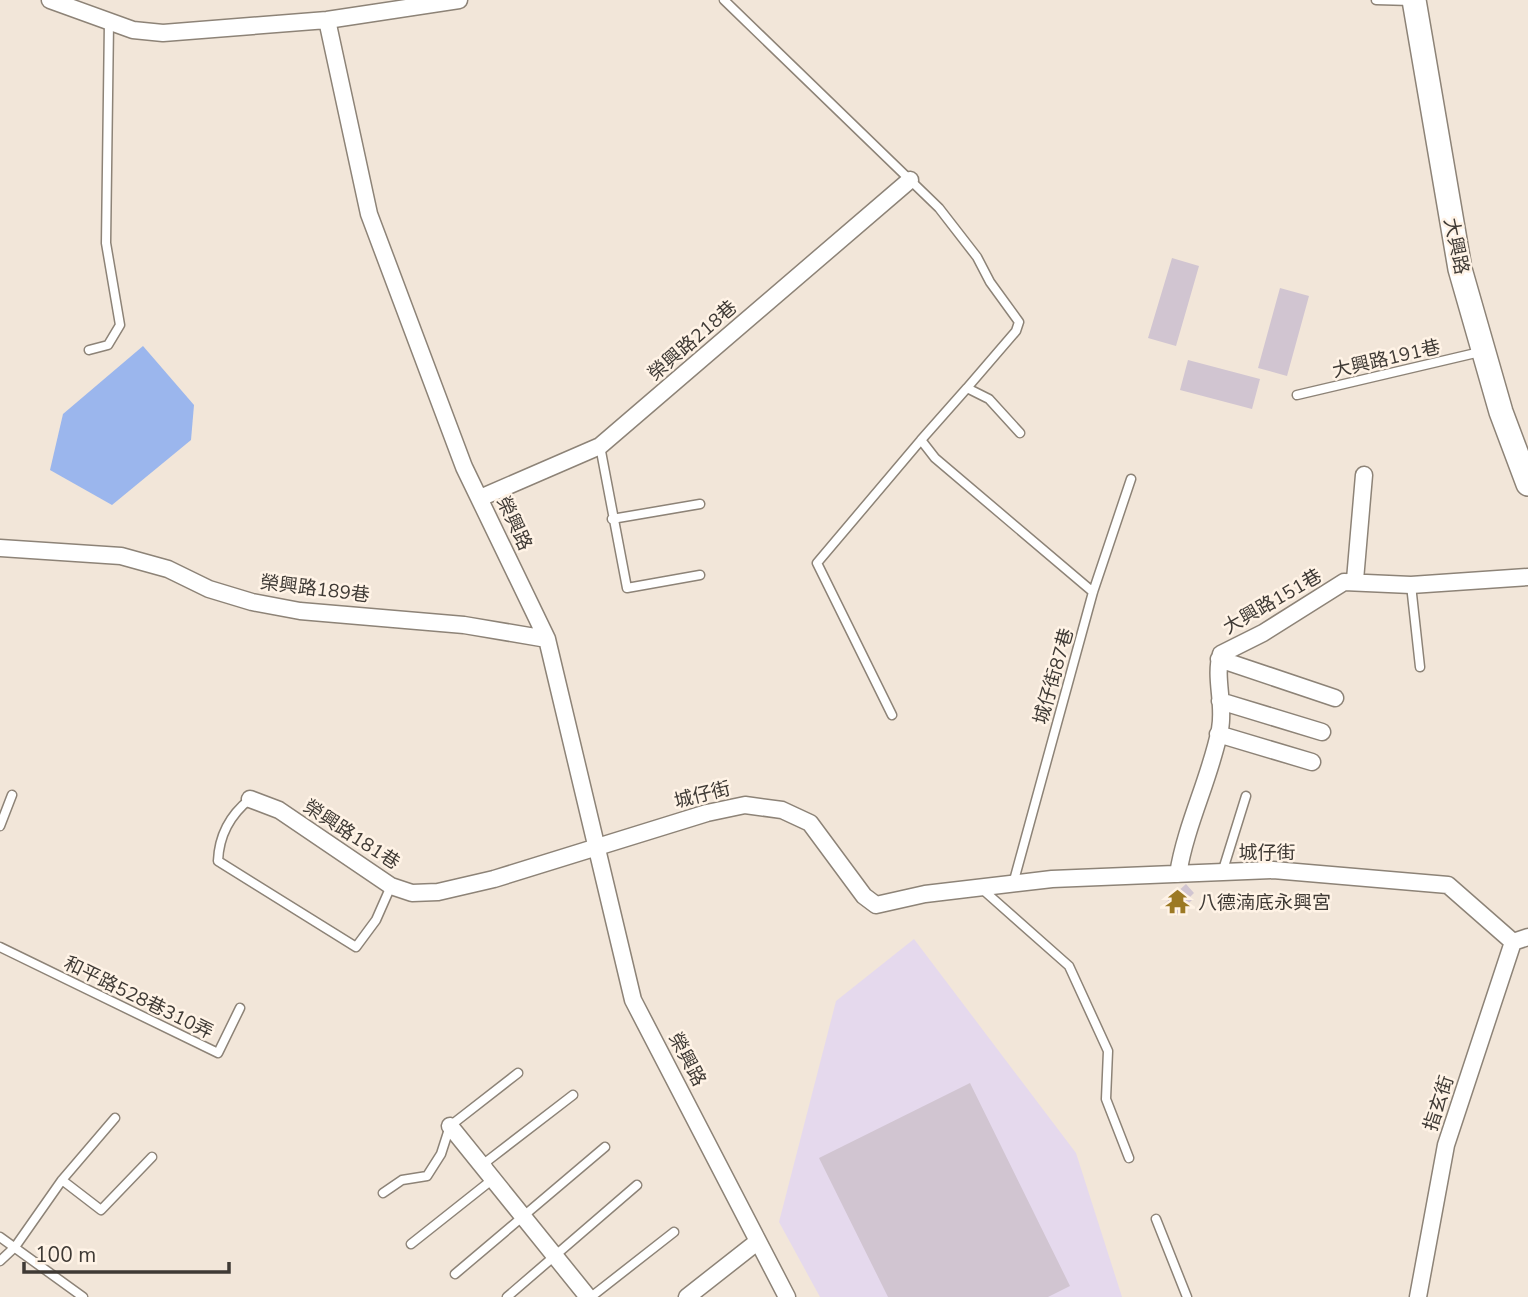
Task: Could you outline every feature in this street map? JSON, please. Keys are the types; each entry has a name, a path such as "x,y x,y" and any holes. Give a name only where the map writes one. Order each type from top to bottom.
{"street":[{"path":"50,0 82,6 109,22 133,30 163,33 327,20 459,0"},
{"name":"大興路","path":"1414,1 1460,269 1483,351 1528,484"},
{"name":"榮興路","path":"327,20 369,214 464,467 547,639 633,1000 787,1297"},
{"name":"榮興路218巷","path":"480,498 600,446 910,180"},
{"path":"1364,475 1354,580 1374,585 1411,585 1528,577"},
{"name":"榮興路189巷","path":"0,548 121,556 168,569 209,589 252,602 300,611 464,625 547,639"},
{"name":"大興路151巷","path":"1178,874 1183,841 1205,786 1218,734 1220,701 1216,669 1221,654 1263,633 1344,582 1354,580"},
{"path":"1220,659 1335,698"},
{"path":"1220,701 1322,732"},
{"path":"1218,734 1312,762"},
{"name":"榮興路181巷","path":"250,799 279,810 391,886 412,893 438,892 494,879 595,845"},
{"name":"城仔街","path":"595,845 744,805 782,810 810,823 864,896 876,905 1052,879 1273,870 1448,885 1520,939"},
{"name":"指玄街","path":"1418,1297 1446,1145 1520,939"},
{"path":"450,1126 590,1297"},
{"path":"687,1297 757,1242"}],"lane":[{"path":"724,0 939,208 977,257 990,282 1019,322 1016,331 817,563 892,715"},
{"path":"1376,0 1414,1"},
{"path":"89,350 108,345 120,325 106,243 109,22"},
{"name":"大興路191巷","path":"1297,395 1483,351"},
{"path":"967,388 989,399 1020,433"},
{"path":"921,440 934,458 1093,592"},
{"path":"600,446 627,588 700,575"},
{"name":"城仔街87巷","path":"995,886 1131,479"},
{"path":"612,519 700,504"},
{"path":"1411,585 1420,667"},
{"path":"0,826 12,795"},
{"path":"1222,873 1246,796"},
{"path":"250,799 238,808 219,840 218,861 356,947 376,920 391,886"},
{"path":"995,886 1069,966 1108,1051 1106,1100 1129,1158"},
{"name":"和平路528巷310弄","path":"0,947 218,1053 240,1008"},
{"path":"383,1194 402,1180 427,1176 441,1154 450,1126 517,1073"},
{"path":"411,1244 493,1179 486,1162 573,1095"},
{"path":"0,1261 15,1247 62,1180 115,1118"},
{"path":"455,1274 605,1147"},
{"path":"62,1180 101,1210 152,1157"},
{"path":"507,1297 637,1185"},
{"path":"1156,1220 1187,1297"},
{"path":"590,1297 674,1232"},
{"path":"0,1237 83,1297"}],"shaded area":[{"path":"914,939 1076,1153 1122,1297 820,1297 779,1222 836,1001"}],"water":[{"path":"143,346 194,405 191,440 112,505 50,470 63,414"}],"building":[{"path":"1172,258 1199,266 1176,346 1148,338"},
{"path":"1280,288 1309,296 1287,376 1258,368"},
{"path":"1188,360 1260,379 1252,409 1180,390"},
{"name":"八德湳底永興宮","path":"1186,884 1194,893 1190,897 1192,900 1175,916 1164,904"},
{"path":"970,1083 1070,1286 1048,1297 888,1297 819,1158"}],"place":[{"name":"八德湳底永興宮","path":"1178,902"}]}
